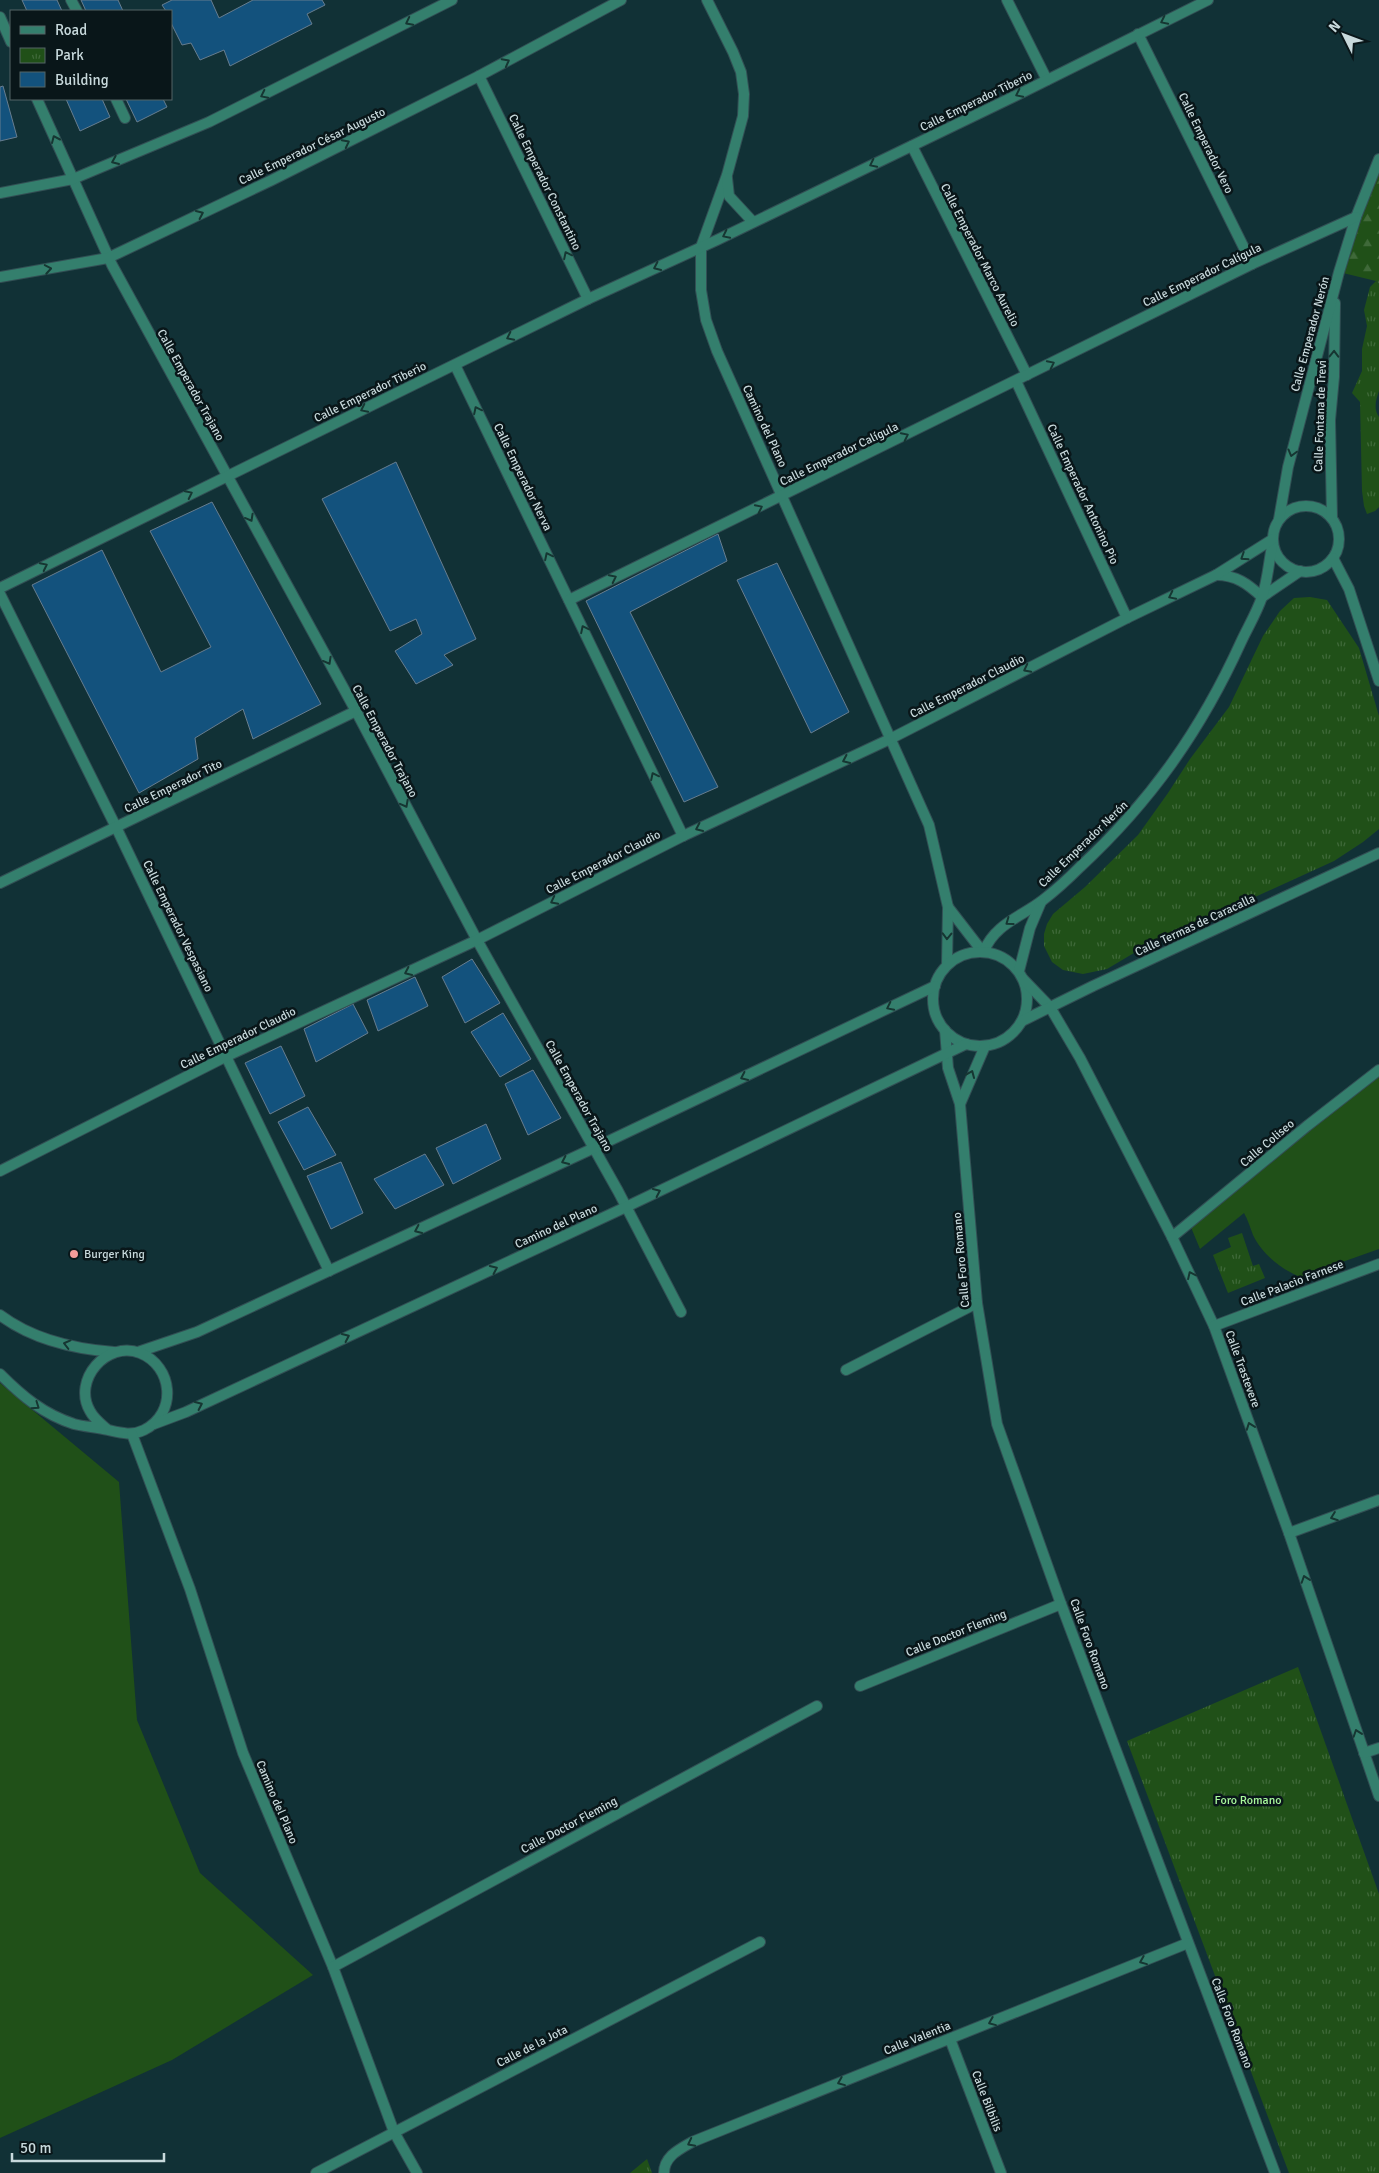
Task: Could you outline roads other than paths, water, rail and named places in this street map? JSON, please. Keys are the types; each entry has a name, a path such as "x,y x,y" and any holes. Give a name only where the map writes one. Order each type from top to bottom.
{"street":[{"path":"0,193 73,179 209,122 452,0"},
{"name":"Calle Emperador César Augusto","path":"0,277 108,258 272,180 480,76 621,0"},
{"name":"Camino del Plano","path":"707,0 734,52 741,72 744,94 743,116 727,175 701,247 701,290 706,320 717,351 929,825 948,908 947,965"},
{"path":"1007,0 1047,80"},
{"name":"Calle Emperador Tiberio","path":"0,588 588,299 912,146 1208,0"},
{"path":"0,17 10,40"},
{"name":"Calle Emperador Vero","path":"1138,34 1252,264"},
{"name":"Calle Emperador Constantino","path":"480,76 588,299"},
{"name":"Calle Emperador Trajano","path":"37,100 108,258 356,711 477,940 594,1148 681,1312"},
{"path":"116,100 125,118"},
{"name":"Calle Emperador Marco Aurelio","path":"912,146 1027,376"},
{"name":"Calle Emperador Nerón","path":"1279,519 1288,467 1336,285 1356,217 1379,159"},
{"path":"727,175 730,196 753,222"},
{"name":"Calle Emperador Calígula","path":"569,600 1252,264 1356,217"},
{"name":"Calle Fontana de Trevi","path":"1332,518 1330,420 1334,377 1336,285"},
{"name":"Calle Emperador Nerva","path":"455,364 569,600"},
{"name":"Calle Emperador Antonino Pio","path":"1016,381 1127,618"},
{"path":"1305,505 1320,509 1332,518 1338,527 1340,538 1334,558 1319,570 1309,572 1290,568 1281,561 1275,552 1273,540 1279,519 1286,512 1305,505"},
{"name":"Calle Emperador Nerón","path":"983,951 994,934 1041,901 1087,861 1119,829 1184,748 1208,710 1262,597 1273,540"},
{"name":"Calle Emperador Claudio","path":"0,1171 227,1056 477,940 683,836 890,739 1127,618 1216,575 1273,540"},
{"path":"1334,558 1349,589 1379,680"},
{"path":"1216,575 1225,575 1243,581 1262,597 1300,571"},
{"name":"Calle Emperador Vespasiano","path":"0,594 116,827 329,1271"},
{"path":"569,600 683,836"},
{"name":"Calle Emperador Tito","path":"0,883 356,711"},
{"name":"Calle Termas de Caracalla","path":"1022,1021 1379,853"},
{"name":"Calle Emperador Nerón","path":"1021,975 1030,928 1041,901"},
{"name":"Camino del Plano","path":"948,908 983,951"},
{"path":"983,951 1004,958 1021,975 1027,1000 1022,1021 1005,1039 985,1046 966,1044 951,1036 935,1014 933,1004 934,986 939,975 947,965 963,954 983,951"},
{"name":"Calle Trastevere","path":"1021,975 1050,1007 1118,1129 1214,1326 1289,1534 1379,1796"},
{"path":"0,1315 19,1327 56,1341 79,1347 115,1352 138,1352 197,1332 594,1148 934,986"},
{"name":"Calle Foro Romano","path":"945,1030 946,1055 960,1104 977,1303 997,1424 1061,1604 1275,2173"},
{"name":"Camino del Plano","path":"154,1424 186,1412 626,1207 966,1044"},
{"name":"Calle Foro Romano","path":"960,1104 985,1046"},
{"name":"Calle Coliseo","path":"1172,1237 1307,1126 1379,1070"},
{"name":"Calle Palacio Farnese","path":"1214,1326 1379,1264"},
{"path":"846,1370 977,1303"},
{"path":"108,1430 97,1421 89,1410 85,1396 86,1382 92,1369 102,1358 115,1352"},
{"path":"0,1374 24,1398 46,1413 75,1424 132,1434 154,1424 162,1414 167,1402 168,1390 166,1377 159,1366 150,1357 138,1352"},
{"name":"Camino del Plano","path":"132,1434 190,1589 243,1753 334,1967 394,2132 417,2173"},
{"path":"1289,1534 1379,1500"},
{"name":"Calle Doctor Fleming","path":"860,1686 1061,1604"},
{"name":"Calle Doctor Fleming","path":"334,1967 817,1706"},
{"path":"1364,1753 1379,1748"},
{"name":"Calle de la Jota","path":"316,2173 760,1942"},
{"name":"Calle Valentia","path":"664,2171 670,2157 692,2142 1188,1943"},
{"name":"Calle Bilbilis","path":"950,2039 1001,2173"}],"place":[{"name":"Burger King","path":"74,1254"}],"park label":[{"name":"Foro Romano","path":"1248,1800"}]}
